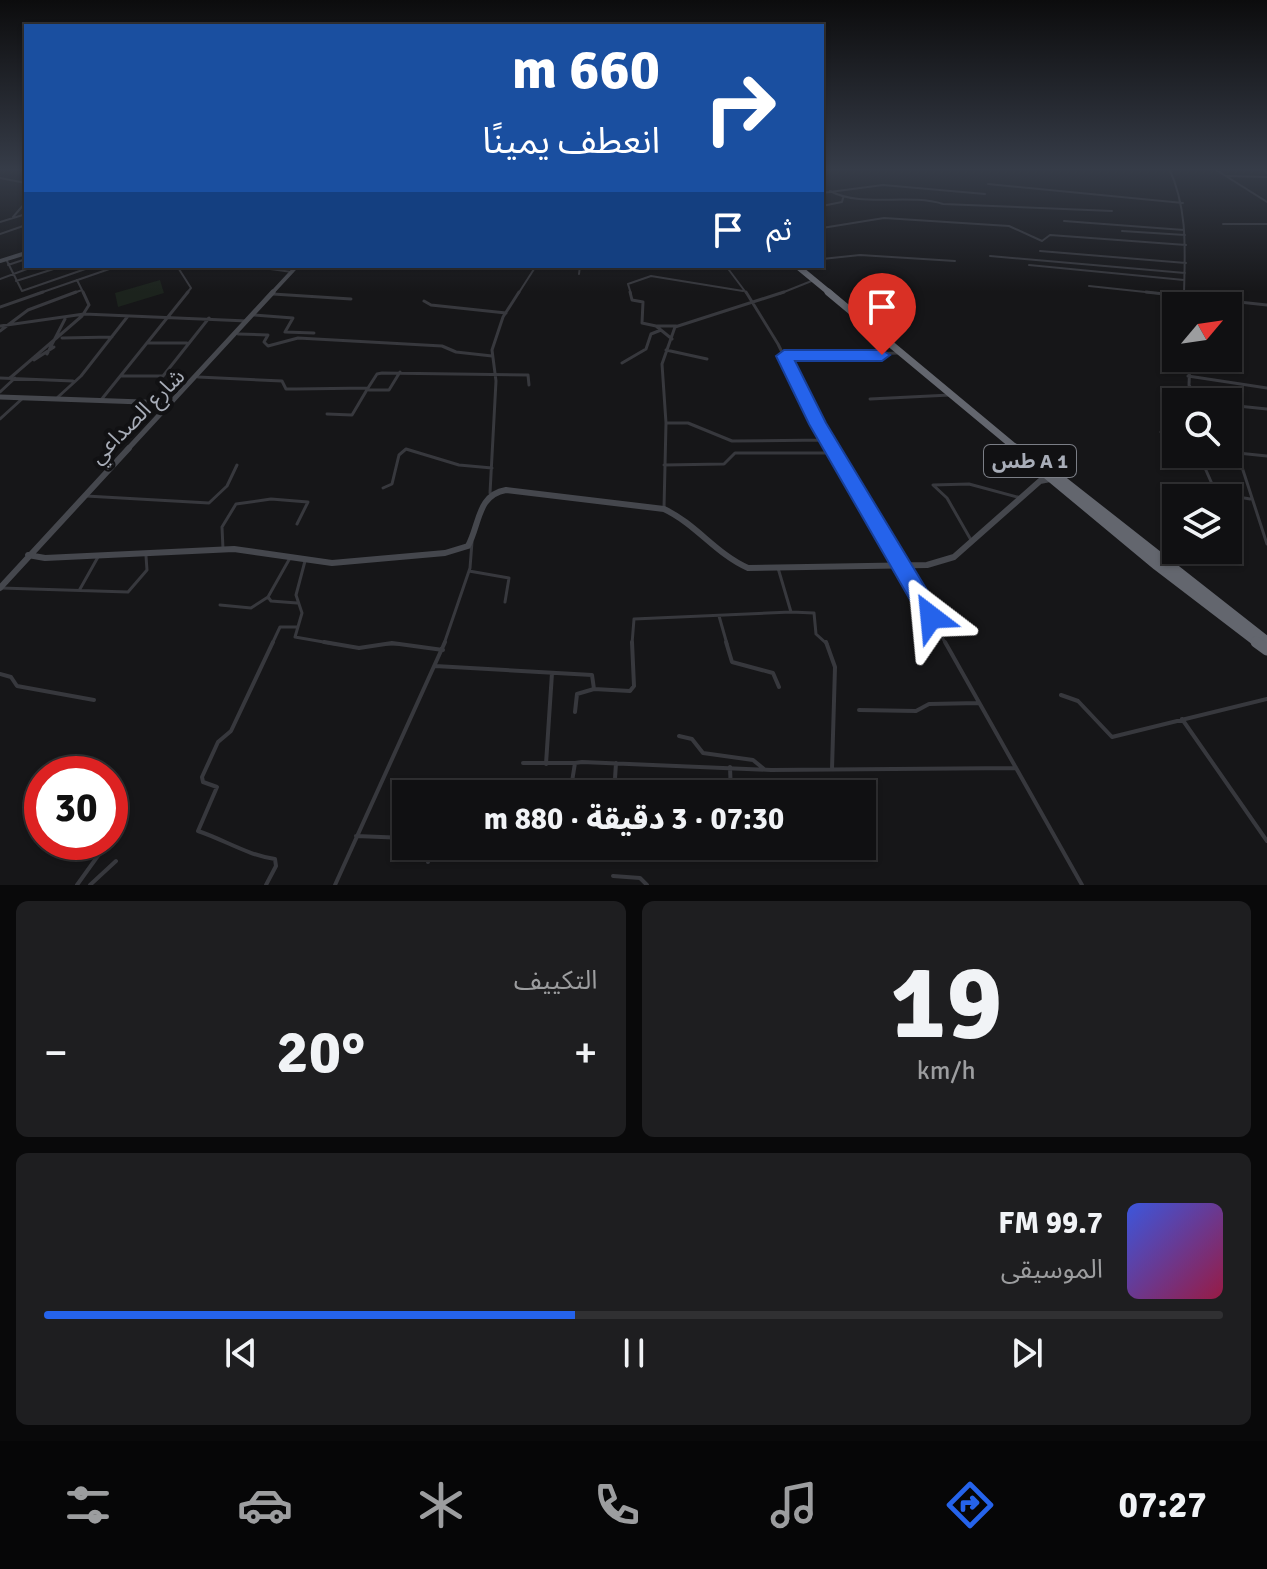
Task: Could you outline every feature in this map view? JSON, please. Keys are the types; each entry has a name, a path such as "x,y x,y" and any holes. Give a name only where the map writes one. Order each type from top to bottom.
{"highway":[{"name":"طس A 1","path":"802,268 1168,576 1267,650"},
{"path":"802,268 1160,560 1267,641"}],"street":[{"path":"12,218 20,209"},
{"path":"1087,209 1112,211"},
{"path":"1182,292 1186,263 1183,209"},
{"path":"0,222 24,215"},
{"path":"824,228 884,218 1009,226 1042,241 1050,235 1186,245"},
{"path":"1064,221 1185,230"},
{"path":"1223,224 1267,224"},
{"path":"0,234 24,226"},
{"path":"1122,231 1185,235"},
{"path":"1040,251 1186,263"},
{"path":"24,254 5,262 22,291 89,268"},
{"path":"824,259 860,255 955,261"},
{"path":"990,256 1185,273"},
{"path":"1029,265 1184,280"},
{"path":"0,279 29,268"},
{"path":"16,281 56,268"},
{"path":"63,268 67,276"},
{"path":"0,307 112,268"},
{"path":"101,400 191,288 178,268"},
{"path":"392,268 510,269"},
{"path":"335,885 443,650 469,571 472,542 483,501 490,493 496,375 492,356 506,313 535,268"},
{"path":"579,274 580,268"},
{"path":"728,268 755,304 827,440 903,566 1082,885"},
{"name":"شارع الصداعي","path":"0,588 82,495 198,377 295,269"},
{"path":"745,291 654,276 628,284 632,300 643,302 641,322 656,326 677,325 755,304 814,280"},
{"path":"31,361 47,354 84,314 89,305 77,280"},
{"path":"1089,286 1162,293"},
{"path":"0,329 28,310 82,290"},
{"path":"273,294 351,299"},
{"path":"424,301 431,305 506,313"},
{"path":"1242,302 1267,305"},
{"path":"8,325 61,320 84,314 249,321"},
{"path":"254,315 293,318 285,332 314,333"},
{"path":"57,398 128,316"},
{"path":"120,376 162,376 209,318"},
{"path":"47,354 61,320"},
{"path":"664,509 666,423 662,364 677,325"},
{"path":"656,326 672,339"},
{"path":"622,363 646,349 651,334 661,330"},
{"path":"238,334 268,335 264,342 268,346 298,338 442,346 456,352 492,356"},
{"path":"62,338 112,337"},
{"path":"147,343 189,343"},
{"path":"56,344 31,361 0,394 23,398 172,403"},
{"path":"666,350 707,359"},
{"path":"784,356 901,353"},
{"path":"198,377 282,381 286,389 322,386 389,390 400,372"},
{"path":"1188,372 1194,388"},
{"path":"327,414 352,415 377,374 528,375 529,385"},
{"path":"1188,376 1267,388"},
{"path":"0,378 73,381"},
{"path":"870,399 951,395"},
{"path":"0,419 23,398"},
{"path":"1242,406 1267,409"},
{"path":"666,423 688,423 732,441 827,440"},
{"path":"383,488 392,484 399,455 406,449 459,465 492,468"},
{"path":"664,465 724,464 735,453 835,453"},
{"path":"1242,454 1267,456"},
{"path":"1033,463 1037,485"},
{"path":"82,495 209,503 227,486 237,465"},
{"path":"1205,468 1216,493 1250,499"},
{"path":"1239,468 1267,544"},
{"path":"490,493 524,492 664,509 741,566 903,566 942,563 1037,485 1051,479"},
{"path":"971,540 947,498 933,485 969,484 1022,498"},
{"path":"223,549 222,527 236,504 271,499 308,502 297,524"},
{"path":"28,555 38,558 223,549 305,561 347,563 445,553 464,549 472,542"},
{"path":"0,588 132,590 148,568 147,553"},
{"path":"80,589 99,555"},
{"path":"220,605 251,608 268,597 290,558"},
{"path":"305,561 296,595 302,613 296,638 359,648 392,643 443,650"},
{"path":"778,568 791,612"},
{"path":"469,571 509,578 505,602"},
{"path":"268,597 271,601 298,603"},
{"path":"575,712 577,694 593,692 594,689 632,690 631,630 634,619 814,613 816,634 826,641 835,667 832,769"},
{"path":"719,616 732,662 773,673 779,687"},
{"path":"266,885 276,866 275,859 250,855 236,843 198,831 217,787 203,782 202,777 218,742 231,731 280,627 297,627"},
{"path":"435,666 594,676 594,689"},
{"path":"546,764 552,673"},
{"path":"0,674 11,677 17,686 94,700"},
{"path":"1061,695 1078,699 1103,731 1112,737 1267,699"},
{"path":"859,710 916,711 929,704 979,703"},
{"path":"1182,719 1267,841"},
{"path":"679,736 692,739 703,753 753,760 765,769"},
{"path":"523,763 765,769 1016,768"},
{"path":"572,780 575,763"},
{"path":"615,780 616,763"},
{"path":"730,767 730,780"},
{"path":"356,836 392,837"},
{"path":"77,885 95,860"},
{"path":"90,885 116,861"},
{"path":"613,876 644,879 647,885"}],"shaded area":[{"path":"160,280 164,293 118,307 115,293"}],"route":[{"path":"882,355 784,356 817,424 931,617"}]}
